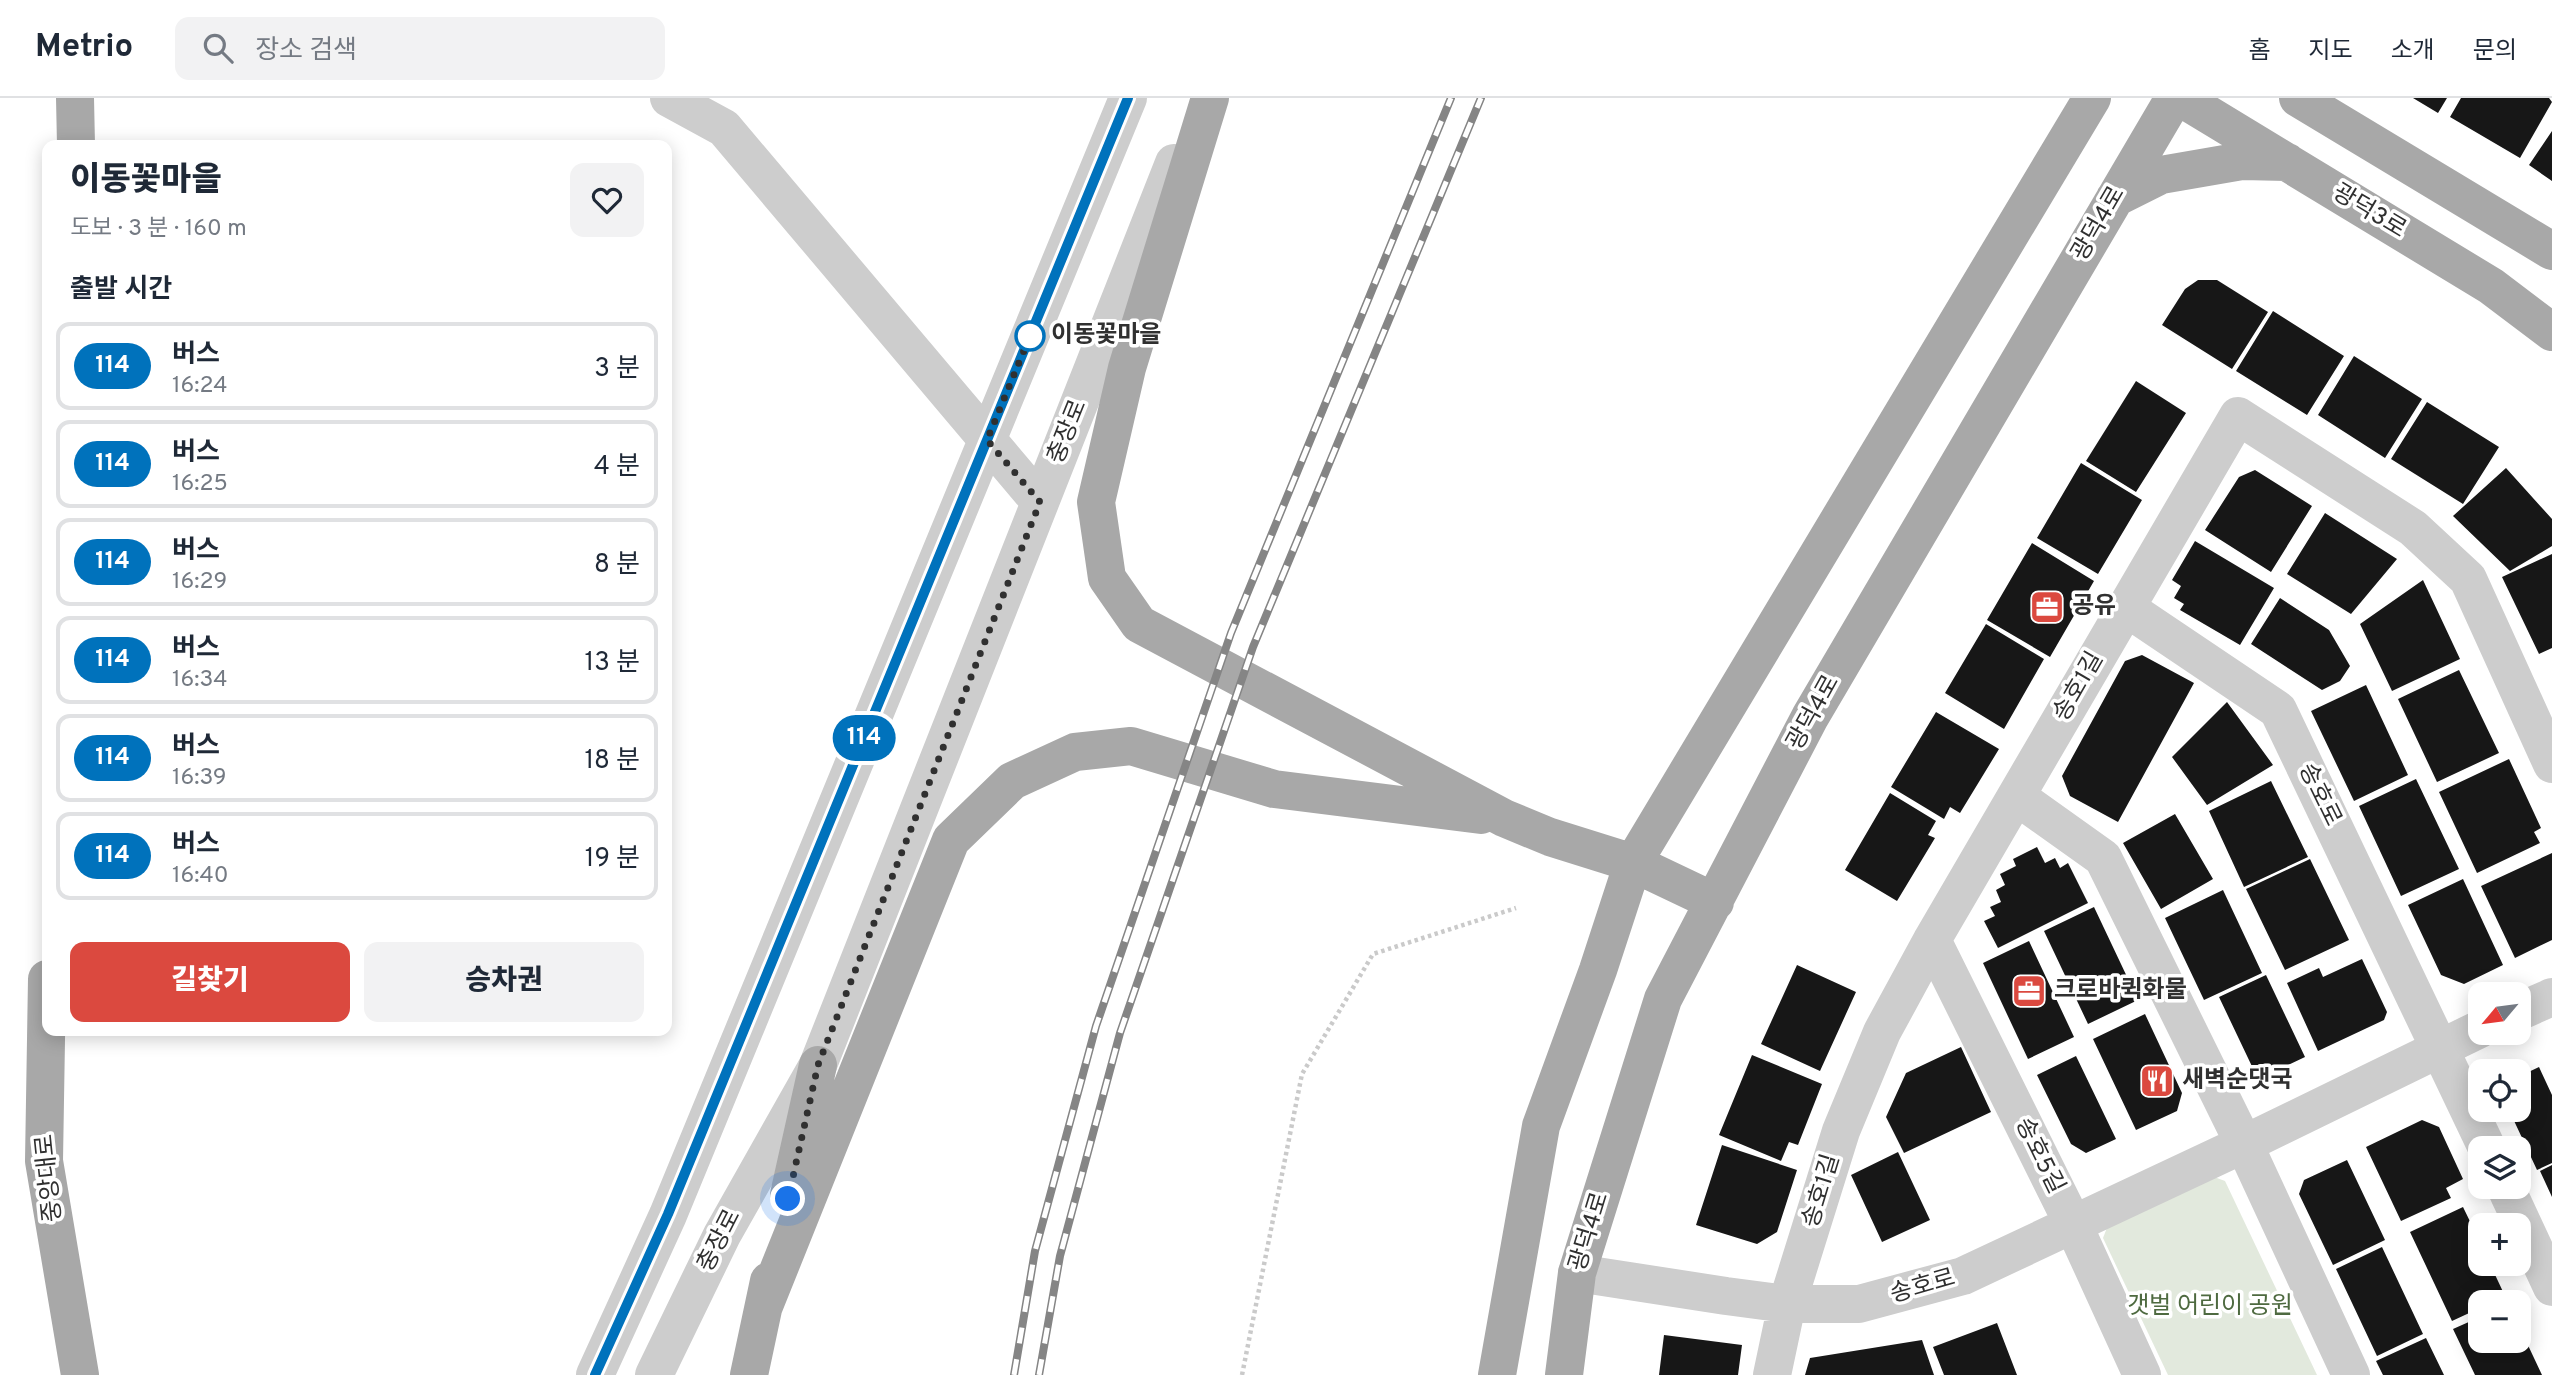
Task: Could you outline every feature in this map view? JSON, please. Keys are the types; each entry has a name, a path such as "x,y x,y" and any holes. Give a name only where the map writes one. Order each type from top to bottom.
{"main road":[{"path":"75,98 76,140"},
{"path":"1210,98 1126,368 1096,502 1107,578 1139,624 1504,818 1550,838 1633,863 1715,902"},
{"path":"1497,1375 1541,1126 1598,970 1633,863 2092,98"},
{"name":"광덕4로","path":"1564,1375 1577,1273 1663,999 1810,717 2174,98"},
{"name":"광덕3로","path":"2181,98 2491,286 2552,332"},
{"path":"2298,98 2330,110 2552,251"},
{"path":"2115,198 2161,175 2242,161 2287,162"},
{"path":"764,1307 951,840 1012,781 1074,752 1131,746 1274,789 1504,818"},
{"name":"중앙대로","path":"46,1036 44,1161 80,1375"},
{"path":"749,1375 818,1065"}],"street":[{"path":"669,98 724,128 1040,502"},
{"path":"595,1375 668,1214 1128,98"},
{"name":"충장로","path":"654,1375 722,1235 818,1065 1200,98"},
{"name":"송호1길","path":"1772,1375 1787,1304 1841,1130 1882,1031 1932,940 2238,416 2413,528 2468,579 2552,764"},
{"name":"송호로","path":"2125,607 2278,710 2481,1136"},
{"path":"2016,796 2103,858 2244,1144 2351,1375"},
{"name":"송호5길","path":"1932,940 2073,1224 2142,1375"},
{"path":"2531,1006 2552,997"},
{"name":"송호로","path":"1577,1273 1787,1304 1859,1304 1963,1276 2244,1144 2468,1034"},
{"path":"2511,1199 2552,1287"}],"path":[{"path":"1242,1375 1302,1074 1309,1062 1373,954 1516,908"}],"green space":[{"name":"갯벌 어린이 공원","path":"2206,1174 2225,1181 2317,1375 2168,1375 2103,1238 2110,1220"}],"building":[{"path":"2413,98 2447,98 2438,113"},
{"path":"2461,98 2549,98 2552,102 2520,158 2450,117"},
{"path":"2552,131 2552,181 2529,165"},
{"path":"2198,280 2217,280 2268,312 2232,369 2162,325 2185,289"},
{"path":"2273,311 2344,356 2307,415 2236,371"},
{"path":"2354,356 2422,399 2385,458 2318,415"},
{"path":"2136,381 2186,413 2136,492 2086,461"},
{"path":"2427,402 2499,447 2463,504 2391,459"},
{"path":"2081,463 2142,500 2098,574 2037,538"},
{"path":"2506,468 2552,519 2552,546 2510,571 2453,516"},
{"path":"2255,470 2312,506 2271,572 2205,530 2239,477"},
{"path":"2325,513 2397,559 2351,614 2287,574"},
{"path":"2195,541 2274,588 2240,645 2180,610 2184,604 2174,598 2181,586 2172,580"},
{"path":"2032,543 2094,581 2050,657 1987,620"},
{"path":"2552,554 2552,648 2539,654 2502,577"},
{"path":"2423,580 2460,659 2392,691 2360,624"},
{"path":"2280,598 2329,630 2350,666 2340,681 2322,690 2251,644"},
{"path":"1986,624 2044,659 2004,729 1945,693"},
{"path":"2142,655 2194,683 2118,822 2070,796 2062,776 2125,661"},
{"path":"2459,670 2499,753 2437,782 2398,699"},
{"path":"2366,685 2408,775 2354,801 2311,711"},
{"path":"2227,702 2273,765 2207,805 2172,757"},
{"path":"1936,712 1999,749 1960,813 1950,807 1944,819 1891,787"},
{"path":"2509,759 2541,828 2534,832 2540,843 2477,873 2439,792"},
{"path":"2416,779 2459,869 2401,896 2359,806"},
{"path":"2271,781 2308,857 2244,887 2209,811"},
{"path":"1890,793 1936,821 1928,835 1935,838 1897,901 1845,870"},
{"path":"2175,814 2213,879 2161,909 2123,843"},
{"path":"2037,847 2045,863 2055,858 2060,868 2068,863 2088,903 1998,948 1984,921 1995,916 1990,907 2001,902 1996,890 2005,885 2000,874 2016,866 2013,859"},
{"path":"2552,853 2552,940 2515,958 2481,886"},
{"path":"2310,859 2349,940 2285,970 2246,889"},
{"path":"2463,879 2503,965 2464,984 2441,975 2408,905"},
{"path":"2223,890 2262,973 2204,1000 2165,918"},
{"path":"2094,907 2138,1000 2088,1024 2044,931"},
{"path":"2029,941 2074,1037 2028,1059 1983,963"},
{"path":"2362,959 2387,1012 2384,1020 2318,1051 2287,983 2319,968 2323,977"},
{"path":"1797,965 1856,992 1820,1071 1761,1044"},
{"path":"2266,975 2305,1057 2258,1079 2219,997"},
{"path":"2145,1014 2182,1093 2177,1111 2136,1130 2093,1039"},
{"path":"1961,1047 1991,1112 1904,1153 1886,1117 1906,1073"},
{"path":"1752,1055 1822,1084 1798,1145 1789,1142 1781,1161 1719,1135"},
{"path":"2076,1056 2116,1139 2086,1153 2071,1144 2037,1075"},
{"path":"2539,1067 2552,1095 2552,1163 2537,1170 2531,1157 2531,1136 2521,1136 2515,1122 2531,1122 2531,1071"},
{"path":"2422,1120 2439,1127 2463,1179 2446,1188 2451,1198 2401,1221 2366,1147"},
{"path":"1722,1145 1797,1170 1777,1232 1757,1244 1696,1225"},
{"path":"1898,1152 1930,1220 1882,1242 1851,1175"},
{"path":"2347,1160 2385,1240 2333,1265 2299,1194 2304,1180"},
{"path":"2552,1165 2552,1197 2540,1171"},
{"path":"2463,1207 2468,1217 2468,1276 2496,1276 2502,1290 2468,1290 2468,1314 2452,1321 2410,1232"},
{"path":"2382,1247 2423,1334 2377,1356 2336,1269"},
{"path":"2468,1322 2468,1353 2531,1352 2542,1375 2475,1375 2453,1329"},
{"path":"1997,1323 2017,1375 1944,1375 1933,1347"},
{"path":"1664,1335 1742,1345 1738,1375 1659,1375"},
{"path":"2426,1338 2444,1375 2383,1375 2376,1361"},
{"path":"1922,1340 1934,1375 1805,1375 1810,1358"}],"railway":[{"path":"1014,1375 1035,1251 1096,1026 1231,633 1451,98"},
{"path":"1039,1375 1060,1256 1120,1033 1253,647 1481,98"}],"bus line":[{"name":"114","path":"595,1375 668,1214 1128,98"}],"place":[{"name":"이동꽃마을","path":"1030,336"},
{"name":"공유","path":"2047,607"},
{"name":"크로바퀵화물","path":"2029,991"},
{"name":"새벽순댓국","path":"2157,1081"}],"route":[{"path":"788,1199 818,1065 1040,502 987,440 1030,336"}]}
